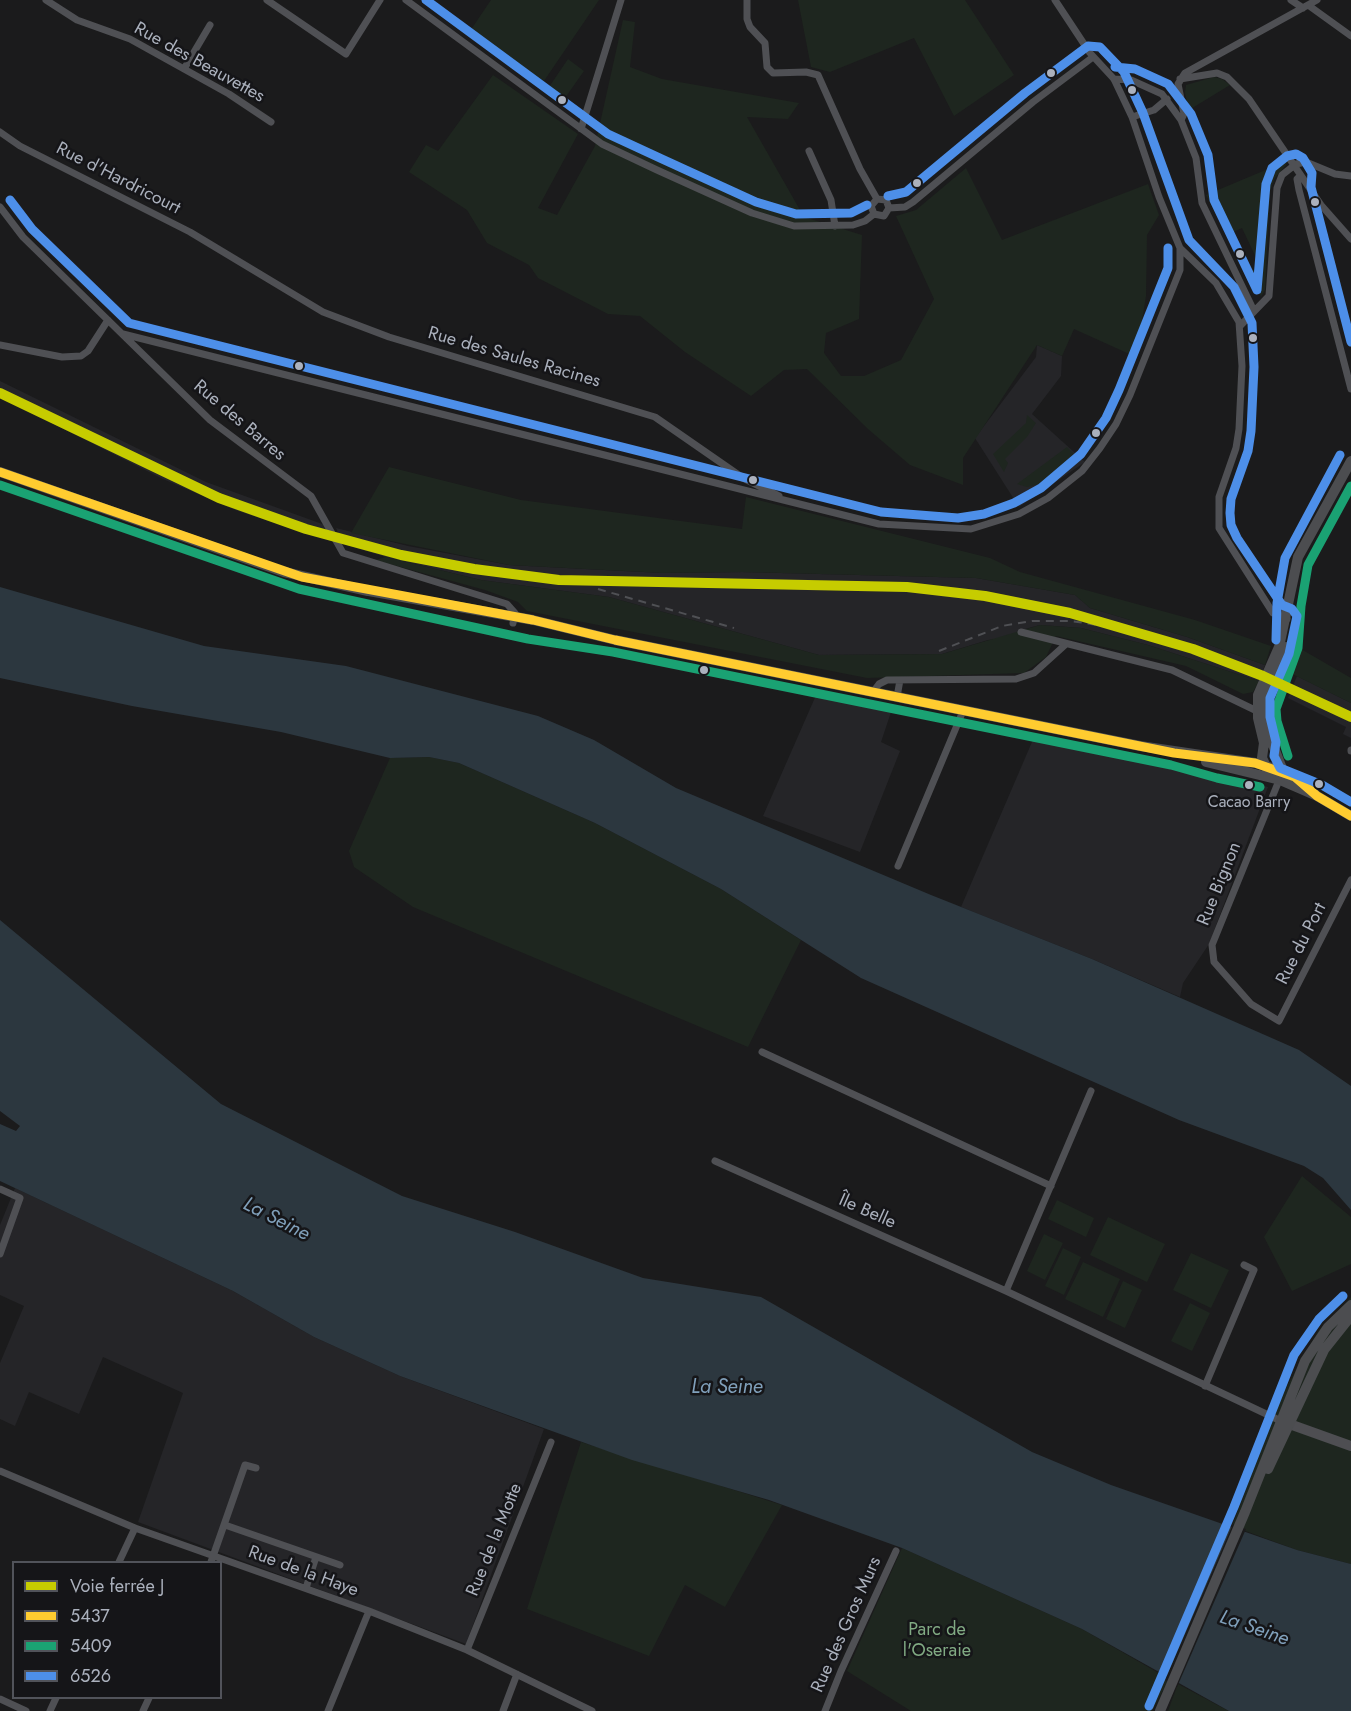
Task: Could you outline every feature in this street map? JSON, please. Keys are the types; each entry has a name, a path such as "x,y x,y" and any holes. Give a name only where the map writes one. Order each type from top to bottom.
{"main road":[{"path":"1269,769 1258,695 1278,650 1287,619 1300,552 1351,461"},
{"path":"0,472 284,572 363,590 1174,753 1220,767 1269,769 1299,780 1317,796 1351,816"},
{"path":"1160,1711 1285,1423 1315,1344 1351,1305"},
{"path":"1285,1423 1324,1350 1351,1316"}],"street":[{"name":"Rue des Beauvettes","path":"46,0 77,20 130,39 271,122"},
{"path":"267,0 346,54 380,0"},
{"path":"406,0 602,144 752,213 794,226 857,224 874,214 883,216 889,208 902,207 913,202 1033,102 1093,57"},
{"path":"581,129 621,0"},
{"path":"747,0 747,19 750,27 765,43 767,67 773,73 806,72 818,75 860,169 877,199"},
{"path":"123,334 879,524 958,530 1001,521 1048,498 1090,462 1116,424 1180,270 1180,248 1159,197 1132,117 1114,79 1093,57 1055,0"},
{"path":"1291,0 1351,36"},
{"path":"1181,120 1184,116 1178,84 1188,71 1317,0"},
{"path":"184,69 210,26"},
{"path":"1180,79 1211,74 1227,77 1249,99 1321,205 1351,239"},
{"path":"1114,79 1131,80 1167,99 1181,120 1196,158 1202,203 1254,309"},
{"path":"1132,117 1154,110 1167,99"},
{"name":"Rue d'Hardricourt","path":"0,132 20,146 223,252"},
{"path":"809,151 831,200 835,226"},
{"path":"1239,326 1254,309 1266,300 1270,291 1280,179 1294,166 1306,162 1335,174 1351,176"},
{"path":"1280,179 1299,174"},
{"path":"1299,174 1297,179 1299,190 1351,389"},
{"path":"877,199 886,200 889,208"},
{"path":"874,214 872,204 877,199"},
{"path":"0,207 8,220"},
{"path":"0,216 8,220"},
{"name":"Rue des Barres","path":"8,220 226,434 311,496 332,532 337,546 348,556 501,602 511,607 514,620"},
{"path":"1180,248 1216,284 1236,316 1239,326 1242,366 1239,429 1232,462 1219,497 1218,522 1227,544 1261,597 1274,615 1287,619"},
{"name":"Rue des Saules Racines","path":"223,252 312,307 346,322 655,417 743,478 792,502"},
{"path":"1236,316 1244,309 1254,309"},
{"path":"0,345 74,358 88,351 108,320"},
{"path":"1021,632 1065,645 1172,670 1261,712"},
{"path":"873,692 881,682 900,680 1016,679 1034,673 1065,645"},
{"path":"897,697 900,680"},
{"path":"898,866 963,711"},
{"name":"Rue Bignon","path":"1269,769 1215,934 1211,954 1214,962 1238,992 1251,1004 1279,1021"},
{"name":"Rue du Port","path":"1279,1021 1351,880"},
{"path":"762,1052 1051,1186"},
{"path":"1006,1291 1091,1092"},
{"name":"Île Belle","path":"715,1161 1006,1291 1285,1423"},
{"path":"0,1189 20,1198 0,1254"},
{"path":"1205,1386 1254,1270 1244,1266"},
{"path":"1285,1423 1351,1446"},
{"name":"Rue de la Motte","path":"467,1650 551,1442"},
{"path":"212,1559 245,1465 256,1468"},
{"name":"Rue de la Haye","path":"0,1471 212,1559"},
{"path":"225,1525 340,1565"},
{"path":"120,1561 135,1528"},
{"name":"Rue des Gros Murs","path":"825,1711 896,1551"},
{"path":"306,1588 316,1557"},
{"name":"Rue de la Haye","path":"222,1562 306,1588 467,1650 592,1711"},
{"path":"328,1711 369,1611"},
{"path":"503,1711 517,1674"},
{"path":"0,1698 26,1711"}],"shaded area":[{"path":"1037,345 1062,356 1061,376 1032,414 1085,462 1019,507 975,438 1036,357"},
{"path":"0,381 206,482 325,525 331,541 238,511 163,479 0,397"},
{"path":"336,528 408,546 509,565 663,573 742,572 976,578 1075,595 1090,608 1187,637 1265,665 1259,681 1148,645 1081,628 1040,625 1025,629 1017,637 988,640 942,654 819,655 609,597 481,580 386,557 343,544"},
{"path":"1297,676 1351,703 1351,738 1343,734 1346,727 1288,698"},
{"path":"817,693 893,706 881,742 900,751 860,852 763,816"},
{"path":"1035,735 1074,743 1076,748 1087,751 1091,747 1182,765 1268,787 1209,944 1183,983 1180,997 961,907"},
{"path":"15,1188 233,1291 314,1337 400,1376 544,1429 466,1644 138,1522 183,1393 103,1357 79,1414 29,1392 15,1426 0,1419 0,1363 24,1306 0,1295 0,1225"}],"green space":[{"path":"491,0 599,0 544,81 470,31"},
{"path":"798,0 965,0 1014,75 954,116 914,38 830,72 811,67"},
{"path":"623,20 635,22 630,67 662,79 799,103 788,119 747,117 804,217 862,235 859,319 826,333 824,353 841,376 864,376 901,360 934,299 896,216 916,210 966,168 1002,240 1148,184 1159,215 1147,235 1146,296 1136,357 1074,329 1062,356 1037,345 963,458 963,485 910,465 868,429 807,369 784,370 751,396 685,352 640,316 608,314 538,278 529,265 487,243 467,210 409,172 426,145 438,151 493,75 578,134 538,208 557,215 595,146"},
{"path":"568,59 584,71 565,98 549,87"},
{"path":"1214,77 1230,85 1189,110 1185,93 1186,85"},
{"path":"1287,161 1275,178 1270,191 1265,290 1261,297 1258,288 1262,285 1261,277 1258,273 1254,275 1252,271 1260,266 1242,228 1227,235 1206,195"},
{"path":"1027,415 1036,423 1027,437 1005,459 1008,463 1004,472 993,454 1026,423"},
{"path":"1067,447 1074,454 1039,484 1027,487 1017,484"},
{"path":"389,467 521,500 742,529 746,497 990,558 1020,572 1195,620 1271,646 1265,665 1187,637 1090,608 1075,595 976,578 742,572 663,573 509,565 351,533"},
{"path":"386,557 481,580 609,597 819,655 942,654 1040,625 1081,628 1148,645 1259,681 1253,692 1243,694 1186,666 1056,636 1046,657 1024,673 867,678 527,611 518,602 485,590 375,560"},
{"path":"1294,645 1351,678 1351,703 1282,669"},
{"path":"429,757 459,763 595,823 721,889 801,940 748,1047 413,907 354,867 349,851 390,758"},
{"path":"1302,1176 1351,1217 1351,1264 1292,1291 1264,1237"},
{"path":"1057,1200 1094,1218 1086,1237 1048,1219"},
{"path":"1108,1217 1165,1244 1147,1282 1090,1255"},
{"path":"1044,1234 1063,1243 1045,1280 1027,1271"},
{"path":"1063,1248 1081,1257 1064,1295 1045,1286"},
{"path":"1191,1253 1229,1270 1211,1308 1173,1290"},
{"path":"1083,1262 1120,1279 1103,1317 1065,1299"},
{"path":"1123,1281 1142,1290 1125,1328 1106,1319"},
{"path":"1351,1297 1351,1564 1297,1550 1232,1526 1282,1395 1318,1331"},
{"path":"1190,1303 1210,1313 1192,1351 1171,1341"},
{"path":"581,1442 782,1505 725,1607 685,1585 649,1656 527,1609"},
{"name":"Parc de l'Oseraie","path":"902,1548 1082,1629 1169,1679 1152,1711 911,1711 847,1671"},
{"path":"1178,1684 1223,1708 1229,1711 1168,1711"}],"water":[{"path":"0,587 204,646 346,666 538,716 594,740 676,788 931,895 1092,959 1299,1050 1351,1086 1351,1210 1323,1178 1304,1166 1179,1120 861,978 721,889 595,823 459,763 429,757 390,758 281,732 132,706 0,678"},
{"name":"La Seine","path":"0,920 221,1104 402,1196 515,1232 643,1278 761,1297 1032,1452 1111,1485 1297,1550 1351,1564 1351,1711 1229,1711 1082,1629 902,1548 769,1500 632,1460 400,1376 314,1337 233,1291 0,1181 0,1124 16,1131 20,1126 0,1111"}],"pier":[{"path":"1233,1524 1246,1529 1177,1687 1165,1680"}],"railway":[{"path":"598,589 734,628"},
{"path":"939,651 1002,626 1032,621 1071,621 1138,631"}],"rail line":[{"name":"J","path":"0,393 219,498 306,529 401,555 474,569 559,580 907,587 985,596 1070,613 1193,649 1263,676 1351,717"}],"transit line":[{"name":"6526","path":"426,0 608,134 756,202 796,214 851,213 867,205"},
{"name":"6526","path":"888,196 906,192 1025,93 1088,46 1100,47 1124,72 1143,113 1189,240 1234,287 1252,323 1254,367 1251,431 1248,451 1231,499 1230,513 1231,525 1237,538 1282,605 1292,609 1297,616 1289,654 1270,698 1270,717 1276,742 1274,756 1280,768 1322,785 1351,802"},
{"name":"6526","path":"1115,67 1135,69 1168,84 1191,114 1208,155 1214,200 1257,290 1266,184 1272,168 1287,156 1296,154 1303,158 1312,173 1311,187 1351,342"},
{"name":"6526","path":"10,200 32,229 129,323 881,512 958,518 984,514 1014,503 1041,488 1081,454 1106,418 1119,390 1168,268 1168,248"},
{"name":"6526","path":"1276,640 1277,603 1285,558 1340,455"},
{"name":"5437","path":"0,472 302,577 533,620 615,640 1174,753 1255,763 1295,777 1317,796 1351,816"},
{"name":"5409","path":"0,485 299,589 528,639 613,652 1171,765 1260,787"},
{"name":"5409","path":"1288,756 1277,721 1276,709 1298,648 1301,606 1308,565 1351,486"},
{"name":"6526","path":"1149,1706 1234,1507 1294,1355 1319,1319 1343,1296"}],"place":[{"name":"Cacao Barry","path":"1249,785"}]}
